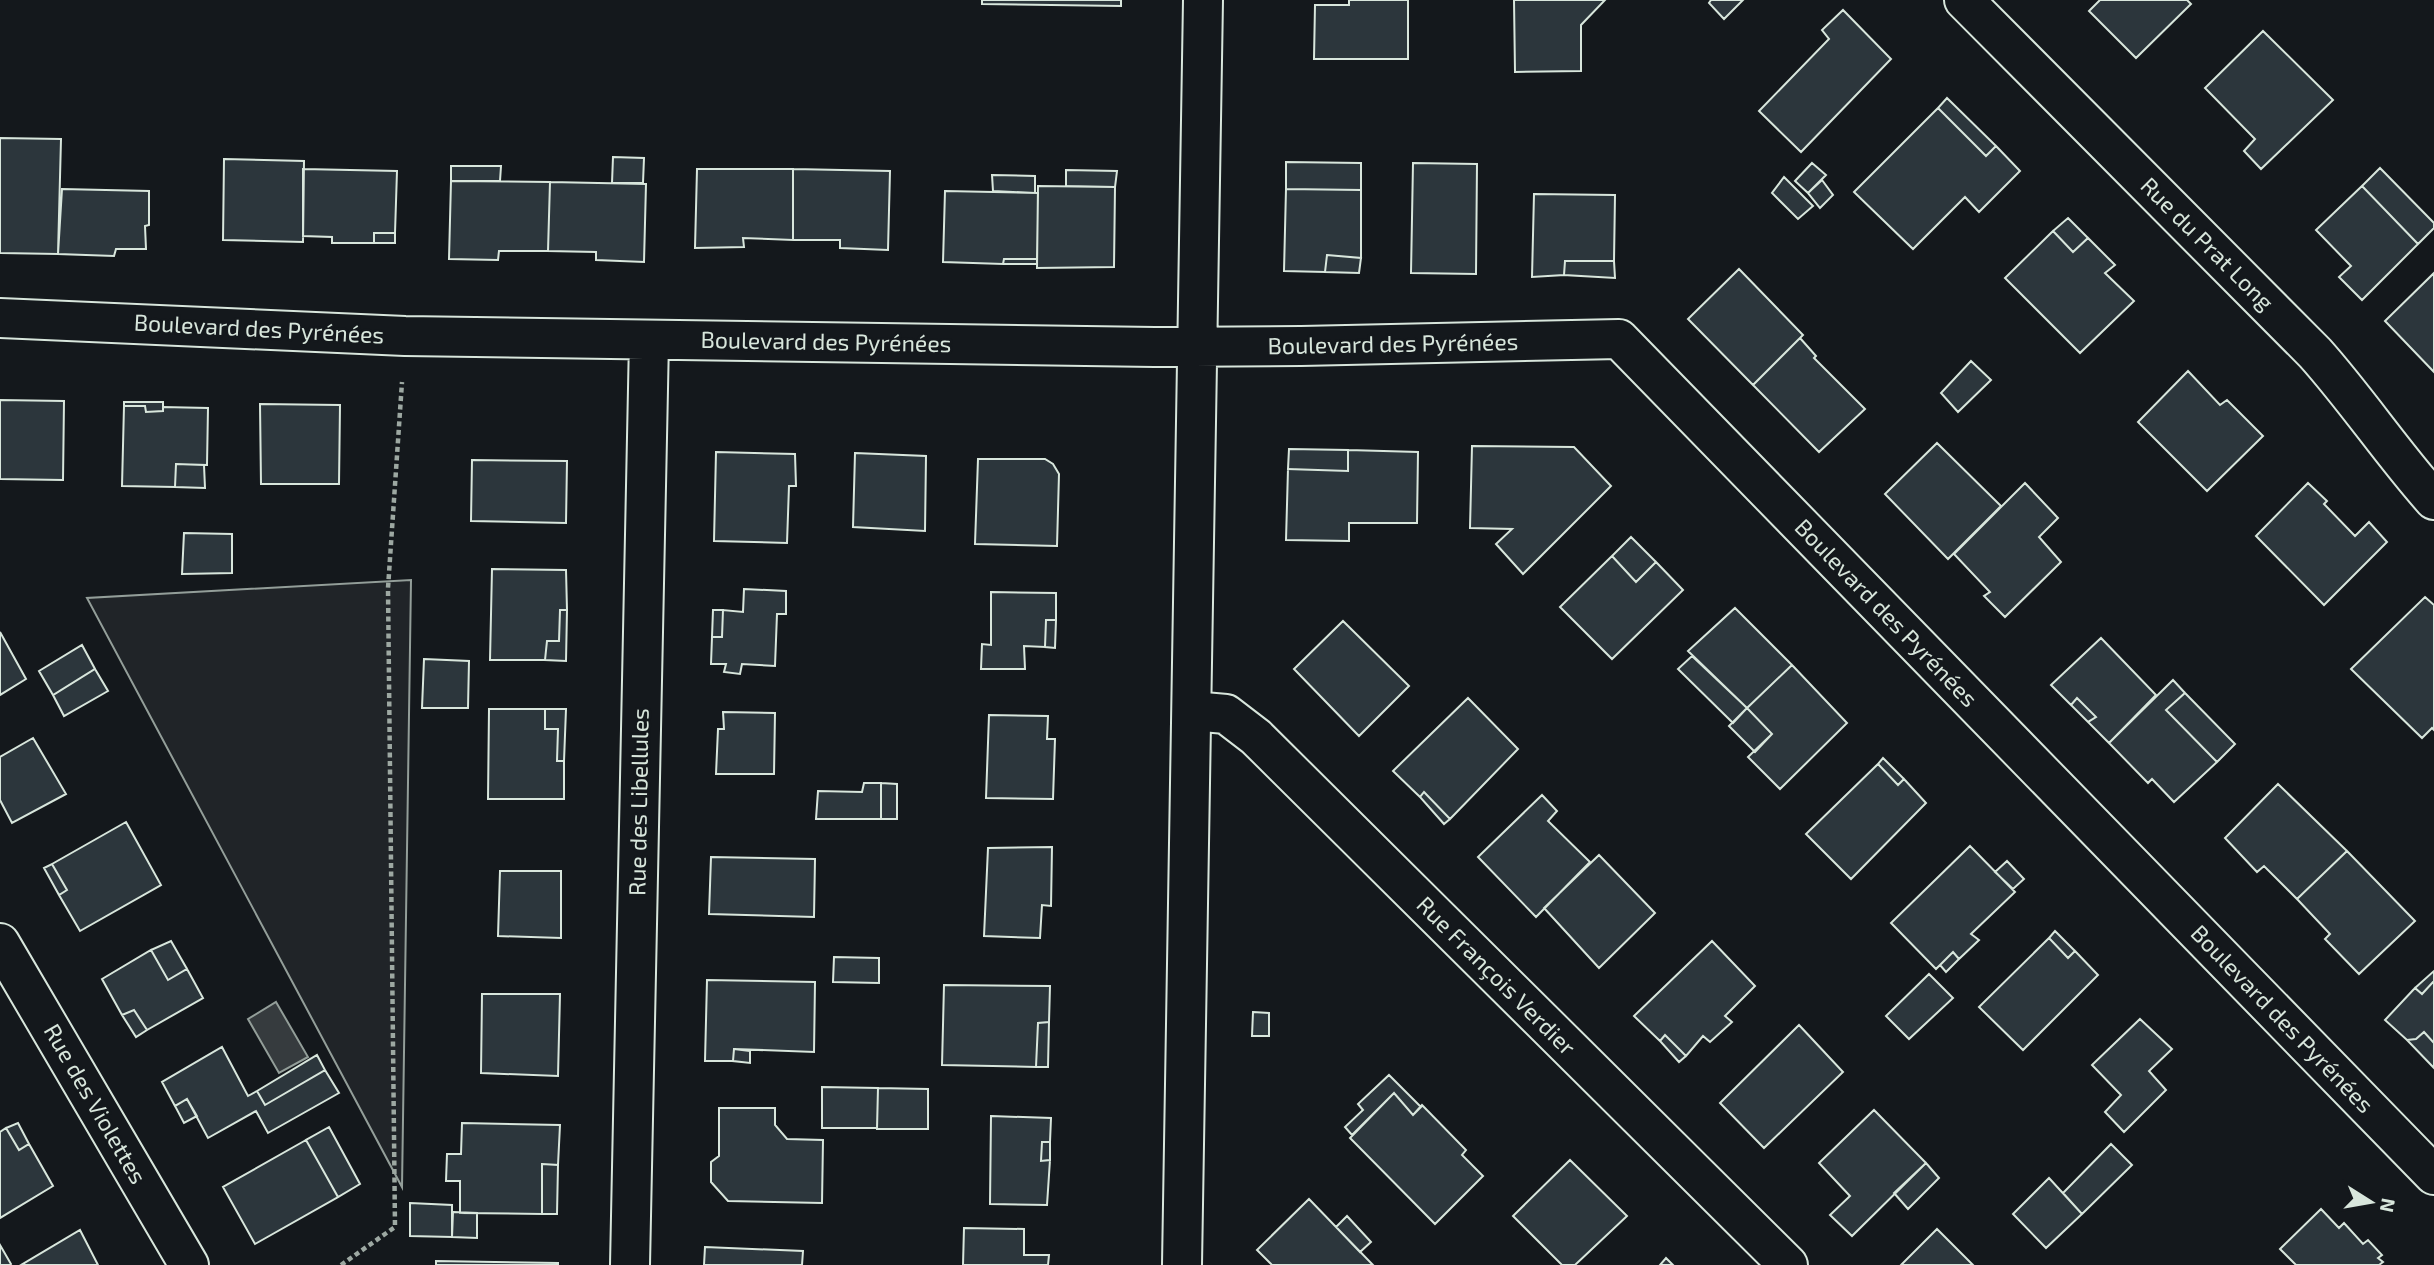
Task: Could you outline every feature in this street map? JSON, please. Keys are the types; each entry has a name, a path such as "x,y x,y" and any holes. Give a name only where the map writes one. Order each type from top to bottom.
{"street":[{"path":"1182,1265 1203,0"},
{"name":"Rue du Prat Long","path":"1964,0 2315,353 2348,389 2381,438 2434,500"},
{"name":"Boulevard des Pyrénées","path":"0,318 405,336 649,340 1197,347 1619,339 2434,1175"},
{"name":"Rue des Libellules","path":"630,1265 649,340"},
{"name":"Rue François Verdier","path":"1192,711 1226,714 1256,737 1788,1265"},
{"name":"Rue des Violettes","path":"0,943 189,1265"}],"path":[{"path":"341,1265 395,1227 388,588 405,336"}],"shaded area":[{"path":"411,580 402,1187 87,598"},
{"path":"276,1002 308,1057 279,1073 248,1019"}],"building":[{"path":"982,0 1121,0 1121,6 982,4"},
{"path":"1349,0 1408,0 1408,59 1314,59 1315,5 1349,5"},
{"path":"1514,0 1605,0 1581,25 1581,71 1515,72"},
{"path":"1711,0 1743,0 1724,19 1709,3"},
{"path":"2100,0 2187,0 2191,4 2136,58 2089,11"},
{"path":"1843,10 1891,59 1801,152 1759,111 1829,39 1822,30"},
{"path":"2263,31 2333,100 2261,169 2244,151 2255,139 2205,88"},
{"path":"1947,98 1996,146 1986,156 1938,108"},
{"path":"1938,108 1986,156 1996,146 2020,171 1979,212 1965,197 1913,249 1854,192"},
{"path":"0,138 61,139 58,254 0,253"},
{"path":"613,157 644,158 643,183 612,183"},
{"path":"224,159 304,161 303,242 223,240"},
{"path":"1286,162 1361,163 1361,190 1286,189"},
{"path":"1413,163 1477,164 1476,274 1411,273"},
{"path":"1812,163 1826,175 1808,193 1795,181"},
{"path":"451,166 501,166 500,181 451,181"},
{"path":"2380,168 2434,223 2434,228 2418,244 2362,186"},
{"path":"303,169 397,171 395,233 374,233 374,243 332,243 332,237 303,236"},
{"path":"697,169 793,169 793,240 743,238 744,247 695,248"},
{"path":"793,169 890,171 888,250 840,248 840,240 793,240"},
{"path":"1066,170 1117,171 1115,187 1066,186"},
{"path":"992,175 1035,176 1035,193 993,191"},
{"path":"1784,177 1813,206 1798,219 1772,193"},
{"path":"1822,180 1833,195 1820,208 1808,193"},
{"path":"451,181 550,182 548,251 499,251 498,260 449,259"},
{"path":"550,182 646,184 644,262 596,260 596,252 548,251"},
{"path":"1038,186 1115,187 1114,267 1037,268"},
{"path":"2362,186 2418,244 2362,300 2339,277 2351,266 2316,230"},
{"path":"62,189 149,191 149,225 145,226 146,249 116,249 114,256 58,254"},
{"path":"1286,189 1361,190 1361,258 1327,255 1325,272 1284,271"},
{"path":"945,191 1038,193 1037,259 1004,259 1003,264 943,262"},
{"path":"1534,194 1615,195 1614,261 1565,261 1564,275 1532,277"},
{"path":"2068,218 2088,238 2073,252 2053,231"},
{"path":"2053,231 2073,252 2088,238 2115,265 2105,273 2134,301 2080,353 2005,278"},
{"path":"374,233 395,233 395,243 374,243"},
{"path":"1327,255 1361,258 1359,273 1325,272"},
{"path":"1004,259 1037,259 1037,264 1003,264"},
{"path":"1565,261 1614,261 1615,278 1564,275"},
{"path":"1739,269 1803,335 1753,385 1688,319"},
{"path":"2434,273 2434,372 2385,321"},
{"path":"1800,338 1816,356 1814,358 1865,409 1819,452 1753,385"},
{"path":"1971,361 1991,380 1958,412 1941,393"},
{"path":"2188,371 2220,405 2227,400 2263,436 2207,491 2138,422"},
{"path":"0,400 64,401 63,480 0,479"},
{"path":"124,402 163,402 163,411 146,412 145,406 124,406"},
{"path":"260,404 340,405 339,484 261,484"},
{"path":"124,406 145,406 146,412 163,411 163,407 208,408 207,465 176,464 175,487 122,486"},
{"path":"1937,443 2001,506 1948,559 1885,494"},
{"path":"1472,446 1574,447 1611,486 1523,574 1496,544 1512,529 1470,528"},
{"path":"1289,449 1348,450 1348,471 1288,469"},
{"path":"1348,450 1418,452 1417,523 1349,523 1349,541 1286,540 1288,469 1348,471"},
{"path":"716,452 795,454 796,486 789,486 787,543 714,541"},
{"path":"855,453 926,456 925,531 853,527"},
{"path":"978,459 1045,459 1053,464 1059,474 1057,546 975,544"},
{"path":"472,460 567,461 566,523 471,521"},
{"path":"176,464 204,465 205,488 175,487"},
{"path":"2025,483 2058,518 2039,537 2061,562 2005,617 1984,596 1990,592 1954,554"},
{"path":"2308,483 2327,501 2324,504 2355,536 2369,522 2387,542 2324,605 2256,536"},
{"path":"184,533 232,534 232,573 182,574"},
{"path":"1631,537 1656,562 1636,582 1612,556"},
{"path":"1612,556 1636,582 1656,562 1683,590 1612,659 1560,607"},
{"path":"492,569 566,570 567,610 560,610 559,641 547,641 545,660 490,660"},
{"path":"744,589 786,591 786,614 777,614 775,666 742,664 740,674 724,672 726,664 711,664 712,637 722,637 723,610 743,612"},
{"path":"991,592 1056,593 1056,620 1046,620 1045,647 1024,646 1025,669 981,669 982,644 991,645"},
{"path":"2425,597 2434,605 2434,730 2432,728 2422,738 2351,669"},
{"path":"1735,608 1792,665 1747,708 1688,651"},
{"path":"560,610 567,610 566,661 545,660 547,641 559,641"},
{"path":"713,610 723,610 722,637 712,637"},
{"path":"1046,620 1056,620 1055,648 1045,647"},
{"path":"1343,621 1409,686 1359,736 1294,669"},
{"path":"0,632 26,679 0,695"},
{"path":"2101,638 2156,695 2109,743 2088,722 2096,717 2077,698 2071,705 2051,685"},
{"path":"82,645 95,669 53,695 39,671"},
{"path":"1692,656 1747,708 1733,723 1678,669"},
{"path":"424,659 469,661 468,708 422,708"},
{"path":"1792,665 1847,723 1780,789 1748,757 1772,734 1747,708"},
{"path":"95,669 108,691 64,716 53,695"},
{"path":"2173,680 2185,693 2166,710 2217,762 2174,802 2152,779 2148,783 2109,743"},
{"path":"2185,693 2235,744 2217,762 2166,710"},
{"path":"1468,698 1518,749 1450,819 1424,792 1420,797 1393,771"},
{"path":"2077,698 2096,717 2088,722 2071,705"},
{"path":"1747,708 1772,734 1755,752 1729,726"},
{"path":"489,709 545,709 545,729 558,729 557,761 564,761 564,799 488,799"},
{"path":"545,709 566,709 564,761 557,761 558,729 545,729"},
{"path":"723,712 775,713 774,774 716,774 718,729 724,729"},
{"path":"989,715 1048,716 1047,739 1055,739 1053,799 986,798"},
{"path":"33,738 66,794 12,823 0,800 0,757"},
{"path":"1883,758 1904,779 1898,785 1878,764"},
{"path":"1878,764 1898,785 1904,779 1926,803 1851,879 1806,834"},
{"path":"864,783 881,783 881,819 816,819 818,791 862,792"},
{"path":"881,783 897,784 897,819 881,819"},
{"path":"2278,784 2347,851 2297,899 2264,866 2257,872 2225,838"},
{"path":"1424,792 1450,819 1444,824 1420,797"},
{"path":"1542,795 1557,811 1548,821 1590,862 1536,917 1478,857"},
{"path":"126,822 161,885 80,931 59,895 67,890 52,864"},
{"path":"1970,846 2015,892 1971,934 1979,940 1959,959 1953,952 1936,969 1891,923"},
{"path":"1052,847 1051,906 1042,905 1040,938 984,936 988,848"},
{"path":"2347,851 2415,921 2359,974 2325,939 2330,934 2297,899"},
{"path":"1599,855 1655,913 1599,968 1544,908"},
{"path":"711,857 815,859 814,917 709,914"},
{"path":"2007,861 2024,879 2013,889 1995,872"},
{"path":"52,864 67,890 59,895 44,868"},
{"path":"500,871 561,871 561,938 498,936"},
{"path":"2055,931 2075,951 2068,958 2049,938"},
{"path":"2049,938 2068,958 2075,951 2098,975 2023,1050 1979,1007"},
{"path":"171,941 187,969 168,980 151,950"},
{"path":"1712,941 1755,986 1725,1016 1732,1022 1710,1042 1703,1036 1686,1056 1665,1035 1660,1041 1634,1016"},
{"path":"151,950 168,980 187,969 203,998 147,1030 134,1010 122,1015 102,979"},
{"path":"1953,952 1959,959 1946,972 1940,965"},
{"path":"834,957 879,958 879,983 833,982"},
{"path":"2434,971 2434,981 2422,994 2415,988"},
{"path":"1929,974 1953,998 1909,1039 1886,1016"},
{"path":"707,980 815,982 814,1052 734,1049 733,1061 705,1061"},
{"path":"2434,981 2434,1043 2424,1032 2416,1039 2407,1040 2385,1020 2415,988 2422,994"},
{"path":"944,985 1050,986 1049,1022 1038,1023 1036,1067 942,1065"},
{"path":"482,994 560,994 558,1076 481,1073"},
{"path":"134,1010 147,1030 136,1037 122,1015"},
{"path":"1253,1012 1269,1013 1269,1036 1252,1036"},
{"path":"2140,1019 2172,1049 2149,1071 2166,1090 2124,1132 2105,1112 2121,1095 2092,1065"},
{"path":"1049,1022 1048,1067 1036,1067 1038,1023"},
{"path":"1799,1025 1843,1072 1764,1148 1720,1103"},
{"path":"2424,1032 2434,1043 2434,1068 2407,1040 2416,1039"},
{"path":"1665,1035 1686,1056 1679,1062 1660,1041"},
{"path":"222,1047 248,1096 257,1091 265,1105 325,1070 339,1093 268,1133 256,1111 208,1138 187,1099 175,1106 162,1082"},
{"path":"734,1049 750,1051 750,1063 733,1061"},
{"path":"317,1055 325,1070 265,1105 257,1091"},
{"path":"1389,1075 1421,1107 1413,1115 1394,1093 1352,1135 1345,1127 1363,1110 1358,1104"},
{"path":"822,1087 878,1088 877,1128 822,1128"},
{"path":"878,1088 928,1089 928,1129 877,1129"},
{"path":"1394,1093 1413,1115 1422,1105 1466,1150 1462,1155 1483,1176 1435,1224 1350,1138"},
{"path":"187,1099 197,1116 184,1123 175,1106"},
{"path":"719,1108 775,1108 775,1125 787,1139 823,1140 822,1203 728,1201 711,1182 711,1162 719,1156"},
{"path":"1874,1110 1926,1163 1852,1236 1830,1215 1850,1196 1819,1163"},
{"path":"991,1116 1051,1118 1050,1142 1042,1142 1041,1161 1050,1160 1047,1205 990,1204"},
{"path":"18,1123 29,1144 19,1150 6,1128"},
{"path":"462,1123 560,1125 558,1165 542,1164 542,1214 460,1213 460,1181 446,1181 447,1154 461,1154"},
{"path":"329,1127 360,1184 338,1197 306,1140"},
{"path":"6,1128 19,1150 29,1144 53,1186 0,1218 0,1132"},
{"path":"306,1140 338,1197 255,1244 223,1187"},
{"path":"1042,1142 1050,1142 1050,1160 1041,1161"},
{"path":"2111,1144 2132,1165 2082,1214 2063,1193"},
{"path":"1570,1160 1627,1216 1575,1265 1562,1265 1513,1216"},
{"path":"1926,1163 1939,1178 1908,1209 1894,1193"},
{"path":"542,1164 558,1165 557,1214 542,1214"},
{"path":"2049,1178 2082,1214 2046,1248 2013,1214"},
{"path":"1309,1199 1373,1265 1272,1265 1257,1250"},
{"path":"410,1203 452,1205 452,1237 410,1236"},
{"path":"2321,1209 2339,1228 2344,1223 2363,1244 2368,1240 2382,1255 2378,1258 2383,1262 2379,1265 2296,1265 2280,1249"},
{"path":"453,1212 477,1213 477,1238 452,1237"},
{"path":"1347,1216 1371,1242 1360,1252 1336,1227"},
{"path":"964,1228 1024,1229 1024,1255 1049,1255 1048,1265 963,1265"},
{"path":"1937,1229 1973,1265 1901,1265"},
{"path":"80,1230 98,1265 21,1265"},
{"path":"0,1245 11,1264 10,1265 0,1265"},
{"path":"705,1247 803,1251 802,1265 704,1265"},
{"path":"1666,1258 1673,1265 1660,1265"},
{"path":"436,1261 558,1263 558,1265 436,1265"}]}
